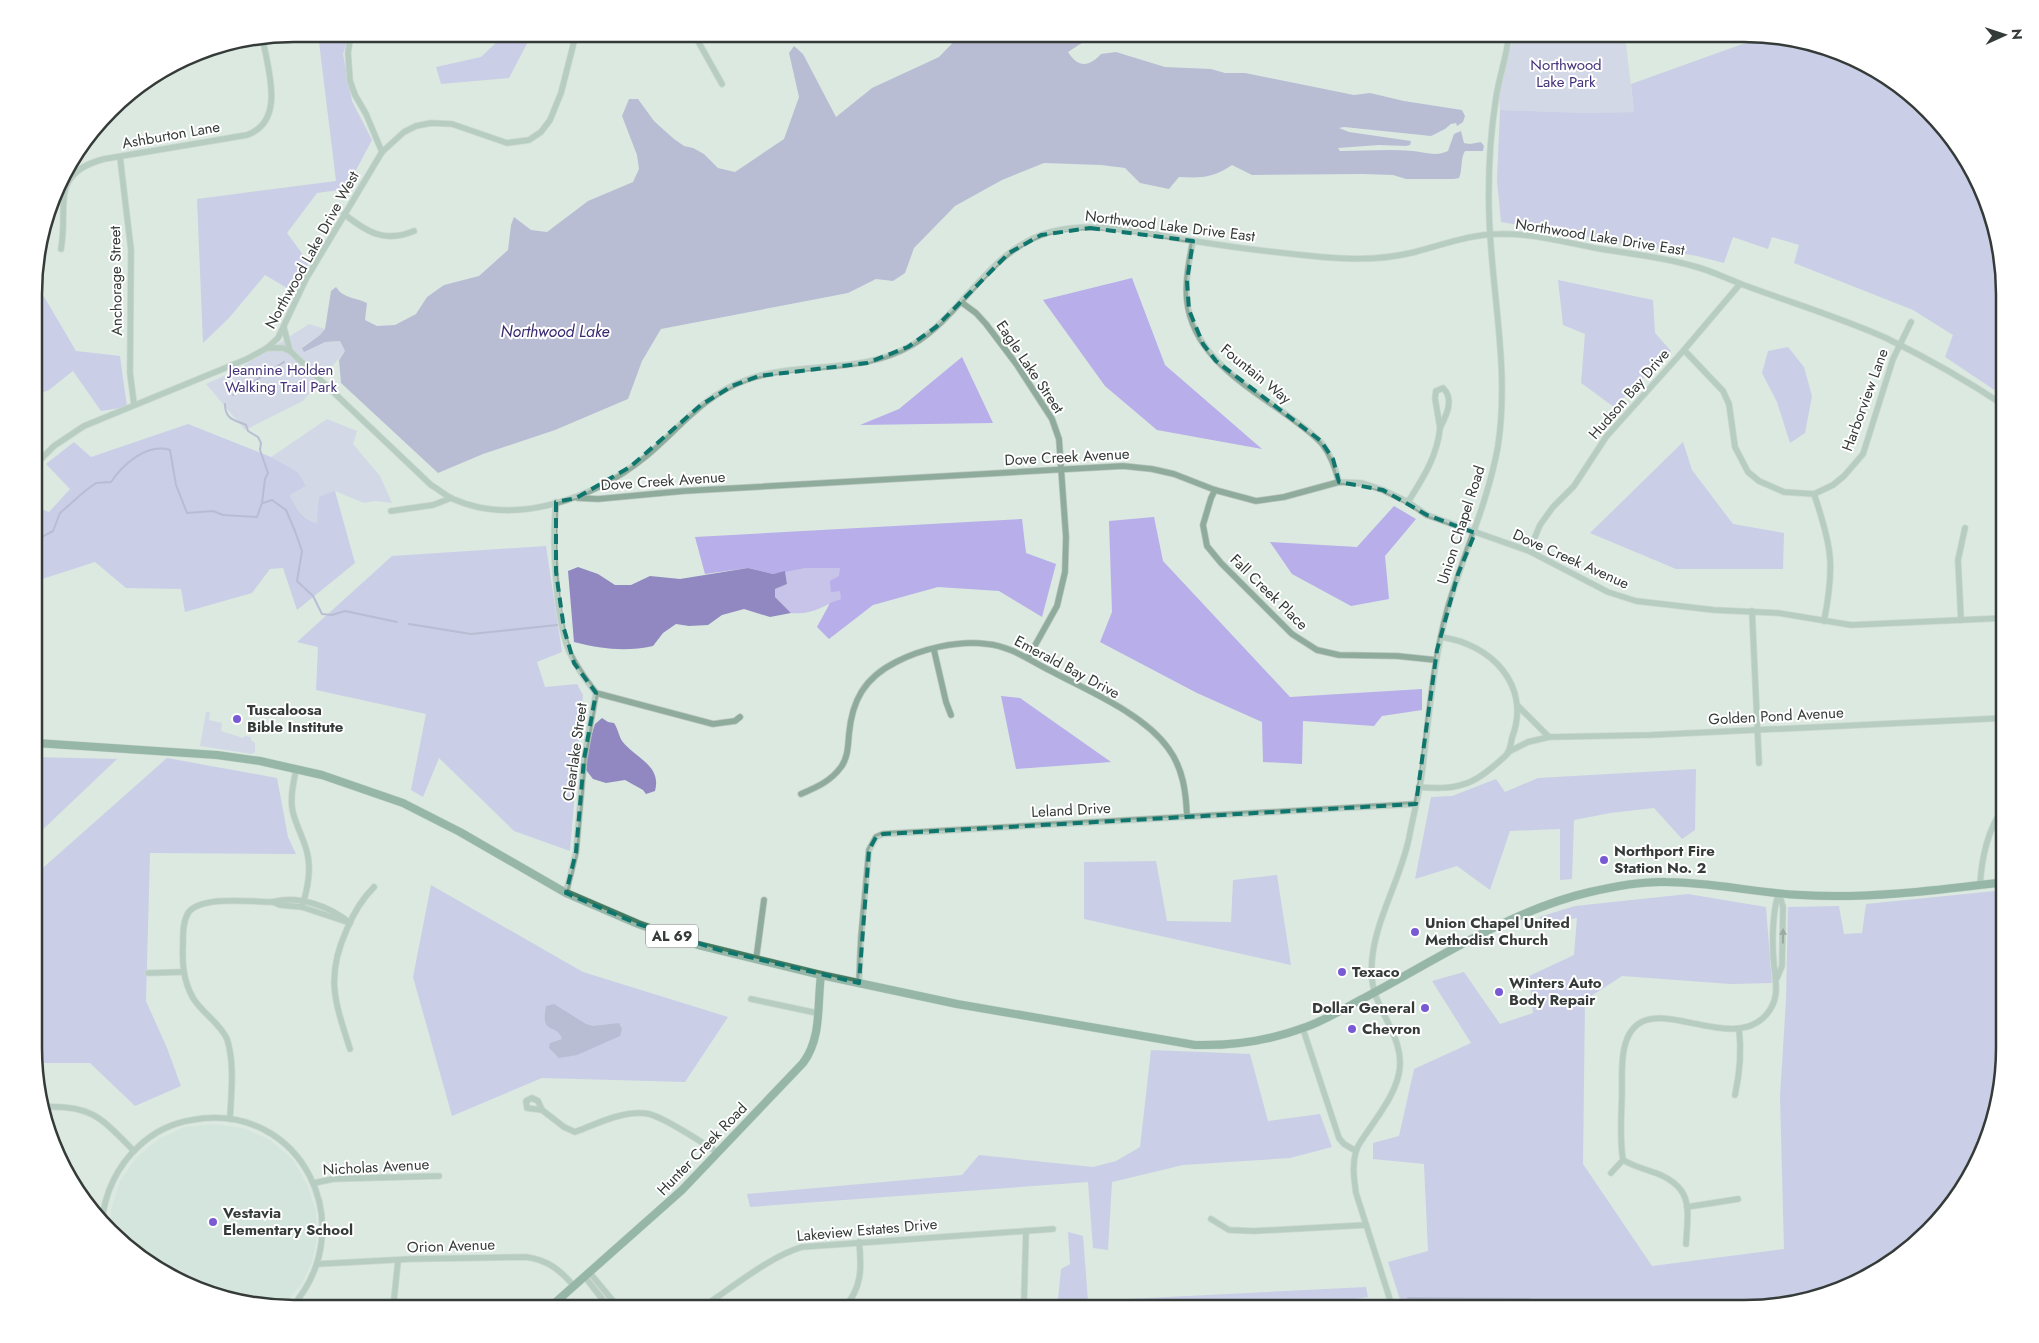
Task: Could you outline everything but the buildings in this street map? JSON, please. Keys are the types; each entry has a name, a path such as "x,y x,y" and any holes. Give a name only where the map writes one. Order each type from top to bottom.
{"main road":[{"name":"AL 69","path":"42,743 217,755 260,761 322,775 403,803 460,832 566,893 658,931 719,950 821,975 1041,1020 1195,1045 1223,1046 1252,1042 1303,1028 1514,919 1555,902 1630,883 1666,882 1779,893 1837,896 1996,883"},
{"name":"Hunter Creek Road","path":"558,1300 656,1215 708,1164 717,1152 779,1090 808,1057 816,1036 821,975"}],"street":[{"path":"350,42 348,53 350,81 355,96 366,114 382,152"},
{"name":"Northwood Lake Drive West","path":"42,458 54,446 78,429 134,404 186,385 247,359 267,348 278,338 284,328 306,279 382,152 404,132 416,126 430,123 452,124 507,143 529,140 540,132 550,120 561,93 574,42"},
{"path":"698,42 722,84"},
{"name":"Union Chapel Road","path":"1374,992 1372,957 1378,929 1406,854 1420,787 1440,637 1458,574 1475,533 1493,471 1501,415 1502,364 1489,216 1490,142 1496,98 1507,42"},
{"name":"Ashburton Lane","path":"71,178 84,165 254,132 265,122 272,102 264,45"},
{"name":"Anchorage Street","path":"120,157 131,250 130,373 134,404"},
{"name":"Ashburton Lane","path":"61,249 63,202 68,182"},
{"path":"344,214 369,231 389,238 402,236 414,231"},
{"name":"Northwood Lake Drive East","path":"278,338 431,485 452,498 488,508 510,510 576,498 642,459 701,405 732,386 759,376 860,364 895,353 920,340 936,327 993,267 1009,253 1034,238 1054,231 1076,228 1104,229 1320,257 1371,259 1414,252 1491,234 1534,237 1669,260 1705,269 1740,284 1883,337 1934,362 1996,400"},
{"name":"Fountain Way","path":"1193,241 1188,267 1188,303 1193,324 1203,344 1221,366 1320,441 1333,459 1339,482"},
{"name":"Hudson Bay Drive","path":"1529,551 1540,525 1553,507 1574,486 1606,437 1740,284"},
{"name":"Eagle Lake Street","path":"961,302 976,312 1017,365 1052,419 1059,440 1066,537 1063,586 1050,620 1028,658"},
{"name":"Harborview Lane","path":"1814,494 1833,485 1844,476 1862,454 1898,345 1911,322"},
{"path":"284,328 290,351"},
{"path":"267,348 283,348 290,351"},
{"path":"1684,350 1723,390 1728,404 1735,447 1748,472 1758,481 1784,492 1814,494 1825,526 1831,562 1830,591 1824,621"},
{"path":"1408,502 1432,462 1439,440 1440,428 1435,398 1436,391 1443,388 1448,393 1449,399 1440,428"},
{"name":"Dove Creek Avenue","path":"576,498 598,499 693,490 1123,466 1152,468 1174,474 1215,490 1249,500 1263,501 1284,498 1339,482 1362,483 1383,490 1427,514 1529,551 1588,583 1615,595 1636,601 1714,610 1778,613 1851,625 1996,618"},
{"name":"Fall Creek Place","path":"1215,490 1204,525 1207,546 1221,563 1292,634 1318,650 1339,655 1397,656 1436,660"},
{"path":"390,511 433,505 452,498"},
{"name":"Clearlake Street","path":"556,502 556,572 564,629 574,663 596,693 584,759 576,852 566,893"},
{"path":"1961,620 1958,560 1965,528"},
{"path":"1752,611 1759,763"},
{"path":"1440,637 1469,644 1494,660 1510,684 1518,706 1549,737"},
{"name":"Emerald Bay Drive","path":"801,794 827,781 842,765 849,745 853,709 867,684 877,674 896,662 934,650 960,643 988,644 1002,647 1028,658 1112,704 1153,732 1168,748 1182,774 1187,816"},
{"path":"934,650 946,702 951,715"},
{"path":"596,693 714,724 735,721 740,717"},
{"path":"1420,787 1447,788 1468,783 1488,772 1508,752 1516,727 1518,706"},
{"name":"Golden Pond Avenue","path":"1508,752 1528,742 1549,737 1608,737 1996,718"},
{"path":"296,770 292,793 293,815 306,849 309,863 303,904"},
{"name":"Leland Drive","path":"859,983 868,858 871,843 876,837 883,834 1416,804"},
{"path":"1980,885 1983,857 1988,836 1996,821"},
{"path":"350,1049 338,1008 334,965 340,945 360,902 374,887"},
{"path":"1611,1173 1623,1160 1621,1145 1623,1058 1625,1044 1631,1031 1642,1021 1656,1018 1684,1021 1719,1029 1739,1029 1755,1024 1766,1014 1774,1001 1777,978 1782,966 1783,907 1779,893"},
{"path":"230,1119 232,1067 226,1039 219,1027 195,1000 186,984 184,972 184,927 188,913 200,904 215,901 272,902 282,899 303,904 350,923"},
{"path":"756,960 764,900"},
{"path":"148,973 184,972"},
{"path":"1374,992 1397,1042 1400,1056 1399,1074 1390,1097 1356,1151 1353,1165 1354,1180 1366,1224 1390,1300"},
{"path":"751,999 818,1012"},
{"path":"1303,1028 1339,1138 1344,1144 1356,1151"},
{"path":"1736,1095 1741,1072 1739,1029"},
{"path":"49,1107 72,1107 93,1114 134,1151"},
{"path":"542,1110 564,1127 575,1132 622,1116 636,1113 650,1114 717,1152"},
{"path":"103,1213 110,1188 120,1168 134,1151 159,1132 178,1123 199,1118 230,1119 256,1127 280,1140 299,1160 314,1183 321,1205 324,1229 318,1264 306,1288 297,1300"},
{"path":"1623,1160 1663,1176 1676,1184 1685,1194 1687,1207 1686,1244"},
{"name":"Nicholas Avenue","path":"314,1183 333,1179 439,1176"},
{"path":"1687,1207 1738,1199"},
{"path":"1211,1219 1229,1230 1254,1231 1366,1224"},
{"name":"Lakeview Estates Drive","path":"713,1300 769,1262 788,1252 816,1245 1053,1229"},
{"path":"1022,1300 1026,1231"},
{"path":"850,1300 855,1294 860,1281 859,1242"},
{"name":"Orion Avenue","path":"318,1264 526,1256 541,1259 554,1265 574,1286"},
{"path":"394,1300 398,1261"},
{"path":"588,1275 611,1300"}],"highlighted area":[{"path":"1090,228 1193,241 1187,281 1189,310 1203,344 1216,361 1321,441 1333,459 1339,482 1383,490 1427,515 1475,533 1458,574 1437,650 1416,804 883,834 876,837 869,850 859,983 719,950 638,924 566,893 576,852 584,759 596,693 574,663 564,629 556,572 556,502 576,498 630,467 701,405 732,386 759,376 867,363 908,347 936,327 1009,253 1041,235"}],"shaded area":[{"path":"319,42 347,42 343,54 352,101 372,140 346,189 317,193 287,233 309,263 292,291 265,275 229,318 203,343 197,199 336,181"},
{"path":"497,42 528,42 509,78 441,84 436,67 481,57"},
{"path":"1748,42 1794,47 1826,56 1856,68 1898,94 1923,116 1945,141 1971,183 1983,213 1992,245 1996,278 1996,391 1945,357 1953,335 1913,310 1794,263 1799,245 1772,237 1768,249 1733,237 1724,263 1697,256 1501,222 1497,180 1500,110 1584,113 1634,112 1631,84"},
{"path":"1132,278 1165,365 1262,449 1157,430 1105,386 1043,300"},
{"path":"1558,280 1653,300 1655,333 1671,351 1614,407 1581,383 1585,334 1563,325"},
{"path":"42,293 76,351 120,356 127,407 101,411 73,371 49,390 42,393"},
{"path":"1788,347 1804,367 1812,396 1805,433 1790,443 1777,402 1762,373 1768,351"},
{"path":"962,357 993,423 860,425 899,409"},
{"path":"188,424 271,457 298,472 306,486 290,495 300,513 308,519 317,523 319,497 335,491 355,563 297,610 283,568 270,569 252,593 185,612 181,589 126,588 95,562 42,579 42,509 49,512 70,489 46,464 74,442 91,457"},
{"path":"1683,442 1692,470 1733,524 1784,533 1783,569 1676,569 1590,533"},
{"path":"1394,506 1416,519 1385,556 1389,599 1351,606 1292,574 1270,542 1357,547"},
{"path":"1154,517 1163,561 1290,697 1422,689 1422,710 1382,716 1374,726 1303,721 1302,764 1263,762 1262,722 1197,693 1100,642 1112,612 1109,521"},
{"path":"1022,519 1026,553 1056,564 1042,617 999,591 938,587 873,605 829,639 817,627 830,603 841,599 840,591 831,592 830,581 839,576 840,568 806,568 773,574 748,568 705,574 695,537"},
{"path":"546,546 562,652 537,662 545,687 577,684 583,695 570,851 514,831 439,758 423,797 411,790 426,714 316,690 318,647 297,642 392,556"},
{"path":"1001,696 1020,698 1111,762 1016,769"},
{"path":"42,757 117,759 42,830"},
{"path":"167,758 277,778 288,837 296,854 150,853 146,1001 167,1048 181,1086 135,1106 90,1063 43,1063 42,869"},
{"path":"1696,769 1695,830 1682,839 1654,808 1610,813 1574,820 1572,879 1560,880 1560,829 1510,831 1490,890 1457,866 1415,879 1431,797 1452,796 1496,779 1505,792 1538,778"},
{"path":"1156,861 1167,921 1231,922 1233,880 1277,875 1291,965 1084,919 1084,862"},
{"path":"431,885 583,972 728,1017 685,1082 542,1078 452,1116 413,977"},
{"path":"1996,891 1996,1065 1992,1098 1983,1130 1963,1175 1945,1202 1911,1238 1885,1258 1856,1275 1810,1292 1778,1298 1761,1300 1400,1300 1388,1262 1428,1251 1424,1164 1373,1159 1373,1143 1399,1136 1414,1069 1471,1043 1432,981 1464,972 1500,1024 1533,1013 1529,976 1574,955 1577,918 1545,924 1539,917 1575,906 1688,894 1766,907 1772,983 1731,984 1622,976 1585,1000 1583,1164 1652,1266 1784,1249 1780,1096 1786,1000 1788,907 1839,906 1844,934 1862,933 1866,904"},
{"path":"1151,1050 1250,1054 1268,1121 1320,1114 1332,1147 1290,1158 1183,1165 1112,1182 1108,1250 1093,1248 1088,1182 750,1207 747,1194 962,1175 979,1155 1093,1167 1116,1161 1140,1147"},
{"name":"Vestavia Elementary School","path":"214,1124 243,1128 270,1140 292,1159 307,1184 316,1212 317,1237 312,1262 301,1285 287,1300 245,1296 213,1287 183,1275 141,1249 111,1221 111,1210 120,1182 136,1158 159,1139 185,1127"},
{"path":"1068,1232 1083,1236 1088,1300 1058,1300 1061,1269 1070,1264"},
{"path":"1366,1287 1368,1297 1349,1300 1108,1300"}],"green space":[{"name":"Northwood Lake Park","path":"1512,42 1626,42 1634,112 1584,113 1500,110 1498,84"},
{"name":"Jeannine Holden Walking Trail Park","path":"309,324 325,329 320,335 302,347 340,341 345,351 303,401 245,430 206,384 237,370"},
{"path":"327,419 357,431 353,444 380,476 392,503 375,501 364,503 335,491 317,523 308,519 297,509 290,495 306,486 298,472 271,457"},
{"path":"806,568 840,568 841,599 805,613 791,613 775,597 775,589 787,584 785,571"},
{"path":"206,712 210,712 209,720 222,723 221,731 243,738 244,736 251,737 251,740 255,743 255,752 252,754 200,746"}],"water":[{"name":"Northwood Lake","path":"953,42 1083,42 1068,52 1076,61 1084,64 1101,54 1116,52 1165,67 1245,73 1354,95 1370,93 1404,101 1462,110 1465,116 1463,122 1457,126 1456,123 1451,124 1431,136 1339,128 1349,132 1411,141 1410,145 1406,146 1379,145 1338,148 1340,151 1395,150 1439,154 1448,151 1454,134 1461,131 1464,143 1481,142 1484,146 1483,151 1465,151 1459,178 1454,179 1406,179 1393,175 1362,174 1252,175 1232,165 1207,176 1179,177 1169,189 1140,183 1125,168 1101,165 1044,163 1002,180 955,206 914,248 905,273 893,281 876,279 848,293 661,329 642,361 628,399 555,430 483,454 438,473 341,383 339,360 345,351 340,341 325,342 304,352 302,348 325,329 331,291 336,287 346,296 367,303 365,320 377,326 395,325 416,314 427,297 444,285 479,276 508,250 511,225 514,217 531,230 547,232 588,201 633,182 639,169 637,155 622,116 629,99 638,99 654,121 684,146 704,154 718,168 735,172 784,139 799,97 789,53 794,46 803,54 836,117 872,88 939,57"},
{"path":"578,567 598,574 615,585 631,585 650,576 680,579 748,568 773,574 785,571 787,584 775,589 775,597 791,613 770,617 744,609 722,615 708,625 689,626 676,624 663,633 653,646 643,648 614,649 574,642 568,571"},
{"path":"602,718 614,723 622,741 651,768 655,775 655,791 646,794 643,790 625,780 606,783 593,779 586,770 588,746 595,724"},
{"path":"554,1004 586,1024 593,1026 619,1023 622,1029 620,1036 577,1055 559,1058 549,1048 550,1043 562,1039 557,1031 547,1026 545,1022 546,1006"}],"waterway":[{"path":"233,395 284,362"},
{"path":"42,537 53,531 60,513 85,491 96,483 111,482 122,468 144,452 161,449 170,450 176,485 187,513 213,511 223,515 257,517 268,473 260,450 261,443 258,437 248,431 246,425 229,416 225,409 225,404"},
{"path":"263,503 272,500 286,510 302,551 297,581 313,596 322,614 332,615 345,611 397,622"},
{"path":"409,624 471,634 557,625"},
{"path":"1408,1298 1531,1300"}],"place":[{"name":"Tuscaloosa Bible Institute","path":"237,719"},
{"name":"Northport Fire Station No. 2","path":"1604,860"},
{"name":"Union Chapel United Methodist Church","path":"1415,932"},
{"name":"Texaco","path":"1342,972"},
{"name":"Winters Auto Body Repair","path":"1499,992"},
{"name":"Dollar General","path":"1425,1008"},
{"name":"Chevron","path":"1352,1029"},
{"name":"Vestavia Elementary School","path":"213,1222"}]}
